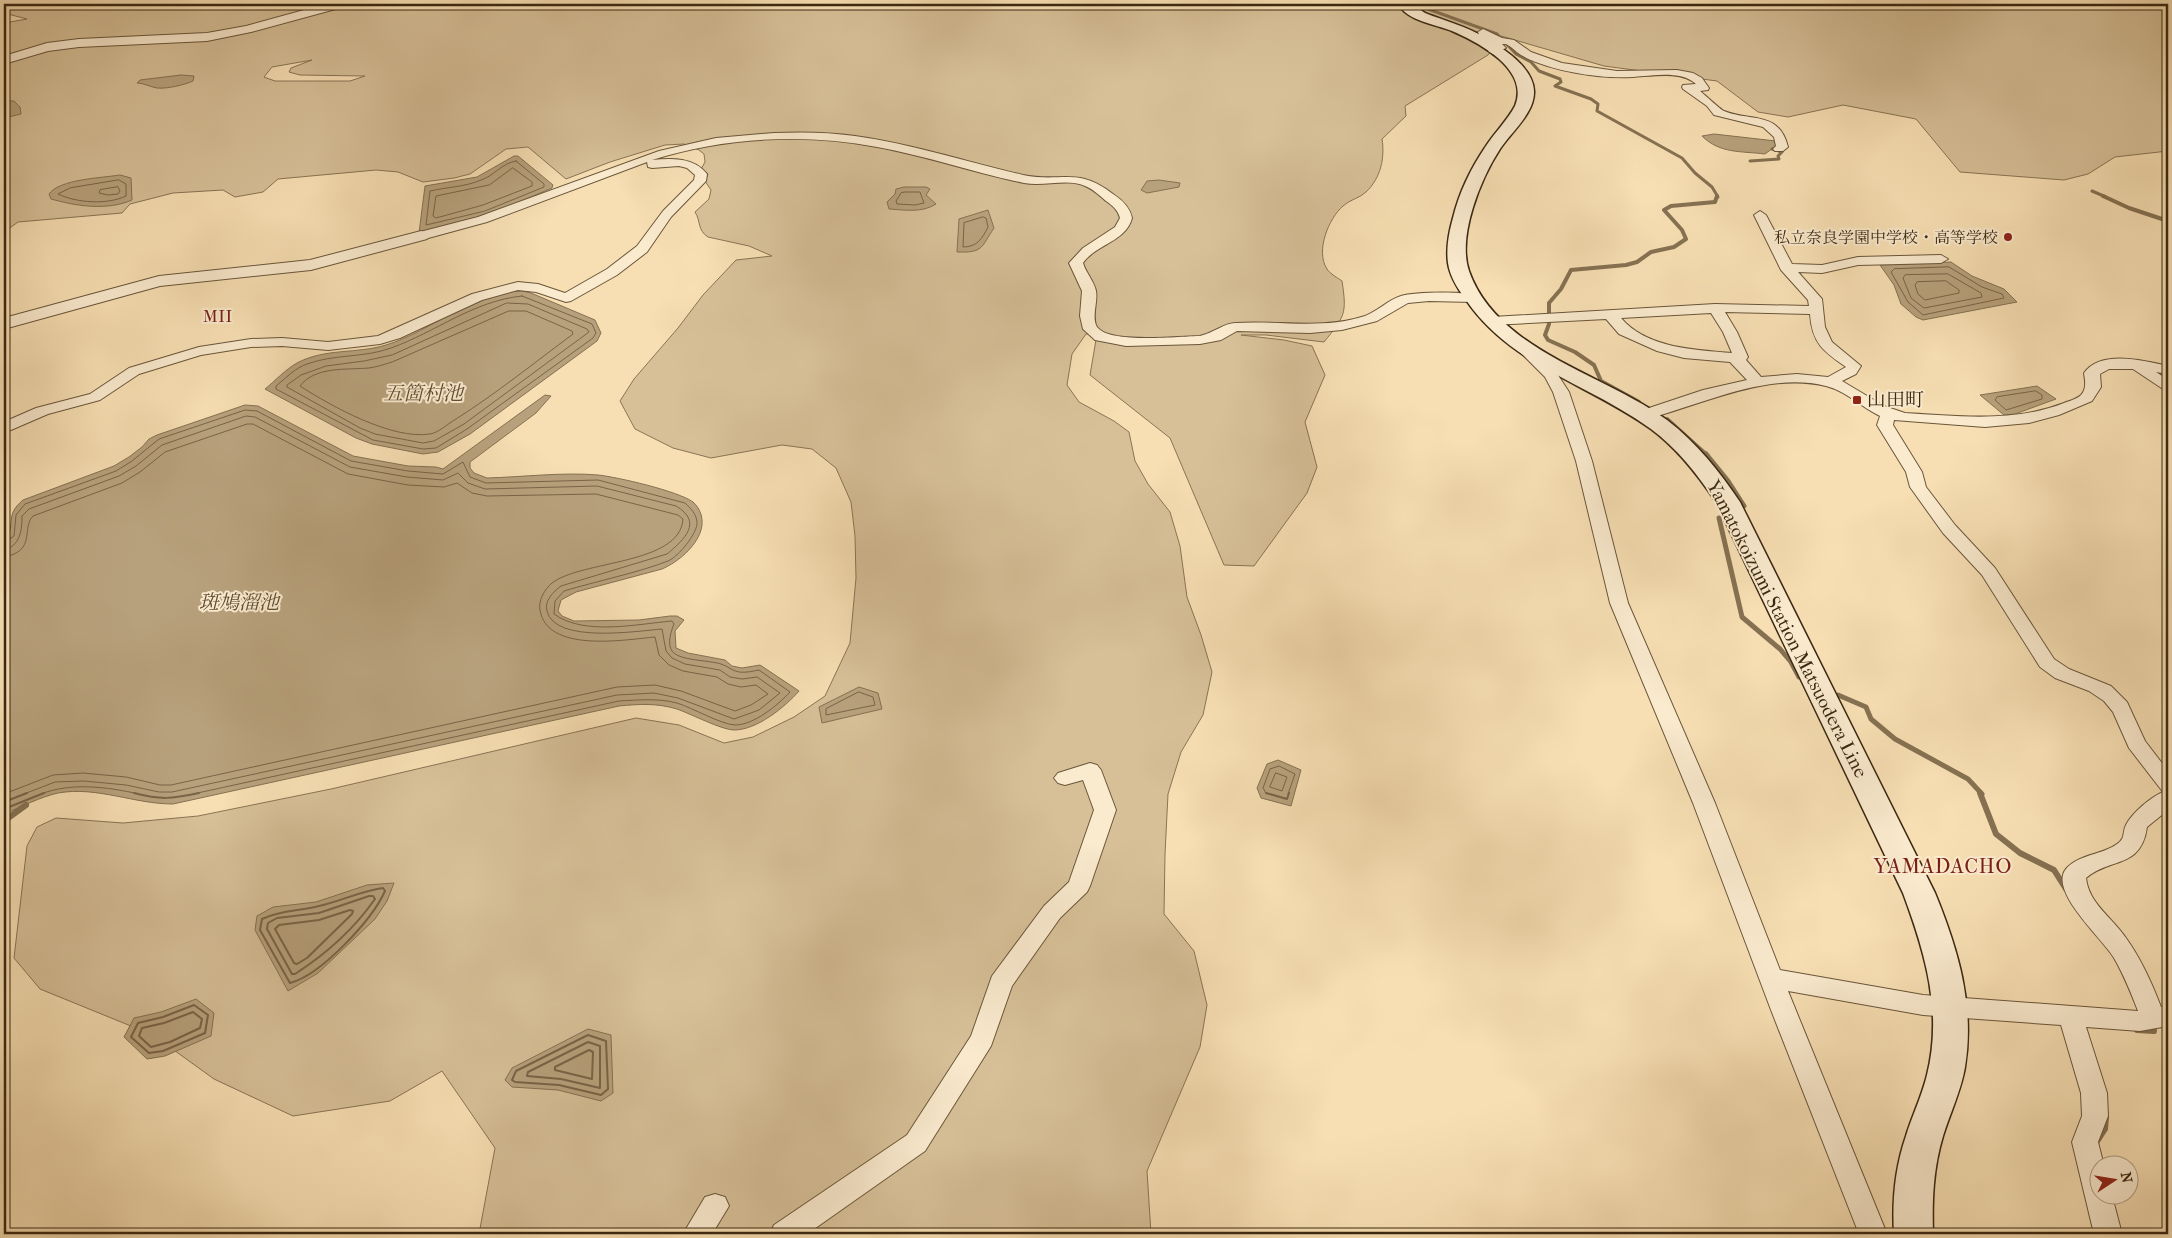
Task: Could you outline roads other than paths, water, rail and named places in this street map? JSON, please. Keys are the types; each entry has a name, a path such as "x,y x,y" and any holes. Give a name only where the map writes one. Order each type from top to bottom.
{"main road":[{"name":"Yamatokoizumi Station Matsuodera Line","path":"1404,4 1415,13 1500,44 1520,72 1526,84 1527,95 1521,108 1481,165 1472,184 1460,228 1457,260 1461,275 1473,298 1492,321 1514,339 1558,367 1643,414 1674,437 1690,451 1712,477 1728,502 1919,893 1940,948 1951,1008 1947,1067 1921,1148 1918,1165 1914,1191 1914,1234"}],"street":[{"path":"4,60 47,47 79,43 176,40 207,37 247,29 339,4"},
{"path":"1500,44 1545,61 1572,68 1618,75 1665,72 1691,76 1702,83 1704,88 1688,87 1710,104 1718,113 1768,124 1782,140 1782,147 1779,149"},
{"path":"4,324 159,281 311,265 493,217 572,185 663,152 694,146 762,138 810,136 884,145 1036,181 1087,182 1116,202 1124,211 1126,219 1123,226 1114,234 1085,251 1076,264 1089,291 1087,316 1090,329 1100,337 1111,340 1146,342 1200,340 1216,337 1234,328 1325,328 1372,318 1405,299 1430,297 1473,298"},
{"path":"4,428 42,411 95,397 134,371 199,351 251,343 282,342 328,346 380,340 395,335 476,296 518,286 538,288 566,298 612,272 642,249 667,214 696,187 700,181 701,174 696,168 676,162 623,167"},
{"path":"1760,215 1787,268 1815,299 1818,327 1826,344 1830,350 1854,366 1850,372 1837,376 1831,382"},
{"path":"1787,268 1822,269 1853,262 1941,259"},
{"path":"1492,321 1715,308 1817,310"},
{"path":"1715,308 1738,349 1741,357 1738,360"},
{"path":"1609,313 1624,331 1662,348 1684,354 1727,356 1738,360 1758,383"},
{"path":"1514,339 1551,375 1561,392 1584,460 1619,603 1704,803 1771,978 1873,1234"},
{"path":"1643,414 1732,386 1801,379 1831,382 1848,388 1888,414 1980,422 2021,420 2087,398 2093,387 2091,378 2095,370 2109,365 2133,364 2168,370"},
{"path":"2133,364 2168,386"},
{"path":"1888,414 1885,425 1914,472 1918,487 1949,529 1989,572 2048,663 2061,674 2096,686 2120,704 2135,741 2168,786"},
{"path":"784,1234 916,1143 982,1039 1001,984 1052,912 1079,886 1105,810 1090,770 1065,778"},
{"path":"1771,978 1849,993 1951,1008 2140,1021 2161,1017 2122,950 2091,914 2074,883 2074,875 2079,869 2093,862 2125,850 2136,837 2136,826 2138,823 2168,798"},
{"path":"2071,1016 2094,1093 2095,1116 2085,1142 2108,1234"},
{"path":"697,1234 716,1206"}],"water":[{"path":"181,75 194,76 193,81 161,88 137,83 140,80"},
{"path":"4,101 14,101 20,107 21,114 4,118"},
{"path":"1714,134 1776,141 1777,145 1765,154 1732,151 1716,146 1702,136"},
{"path":"514,156 518,156 553,185 552,188 486,216 419,233 425,186 477,177"},
{"path":"120,175 131,178 132,200 112,205 91,206 51,199 49,194 54,189 71,182"},
{"path":"1159,180 1180,183 1179,187 1147,193 1141,190 1147,181"},
{"path":"926,187 930,189 926,195 936,204 919,210 889,209 887,202 895,194 896,189"},
{"path":"988,210 994,228 984,244 977,250 957,252 959,219"},
{"path":"1951,262 1972,276 2004,289 2017,302 1923,320 1916,317 1901,304 1894,285 1880,265"},
{"name":"五箇村池","path":"523,291 595,320 601,333 597,341 470,434 438,452 423,454 372,444 356,438 265,389 289,368 308,358 386,345 420,331 487,297"},
{"path":"2037,386 2056,399 2015,414 2004,415 1980,395"},
{"name":"斑鳩溜池","path":"545,395 551,396 536,413 470,462 470,468 474,473 487,478 571,474 598,475 647,485 674,493 693,502 698,508 702,522 699,536 691,548 674,562 662,569 576,592 561,600 558,611 562,616 574,621 639,620 677,616 684,620 675,631 676,648 688,653 725,660 732,666 742,668 760,665 799,691 786,704 761,722 743,729 734,730 670,707 648,704 619,706 173,804 101,793 73,791 44,797 4,814 4,541 10,529 14,511 23,500 114,466 157,435 245,405 258,406 353,456 408,466 443,469"},
{"path":"859,687 878,693 882,709 822,723 819,707"},
{"path":"1278,760 1301,770 1291,806 1261,798 1257,788 1267,764"},
{"path":"394,883 387,901 375,919 318,973 288,991 255,930 257,916 273,907 316,902 367,885"},
{"path":"196,999 214,1013 211,1036 165,1056 147,1059 124,1037 134,1018 161,1012"},
{"path":"588,1029 611,1035 613,1093 601,1101 558,1090 512,1087 505,1080 512,1068"}],"waterway":[{"path":"1414,4 1497,34 1516,54 1531,62 1539,71 1560,79 1561,82 1555,86 1591,99 1598,104 1597,111 1682,158 1695,173 1712,187 1718,197"},
{"path":"1750,161 1779,159 1778,156 1782,152 1772,149"},
{"path":"2092,191 2106,197"},
{"path":"1639,402 1601,381 1594,365 1575,352 1548,340 1545,335 1549,324 1549,303 1561,289 1571,270 1626,265 1637,262 1651,252 1674,247 1686,239 1682,230 1664,210 1671,206 1715,202 1717,196"},
{"path":"2103,196 2129,208 2168,221"},
{"path":"1667,419 1707,455"},
{"path":"1707,455 1728,481 1744,506"},
{"path":"1719,518 1742,617 1780,649 1791,662 1799,677"},
{"path":"1838,695 1866,707 1871,719 1895,739 1968,779 1982,794"},
{"path":"1980,793 1996,834 2020,853 2054,870 2066,889"},
{"path":"4,821 26,805"},
{"path":"2137,1030 2154,1031"},
{"path":"2096,1143 2105,1129 2106,1117"}],"place":[{"name":"私立奈良学園中学校・高等学校","path":"2008,237"},
{"name":"山田町","path":"1857,400"}],"district":[{"name":"MII","path":"218,316"},
{"name":"YAMADACHO","path":"1943,866"}]}
